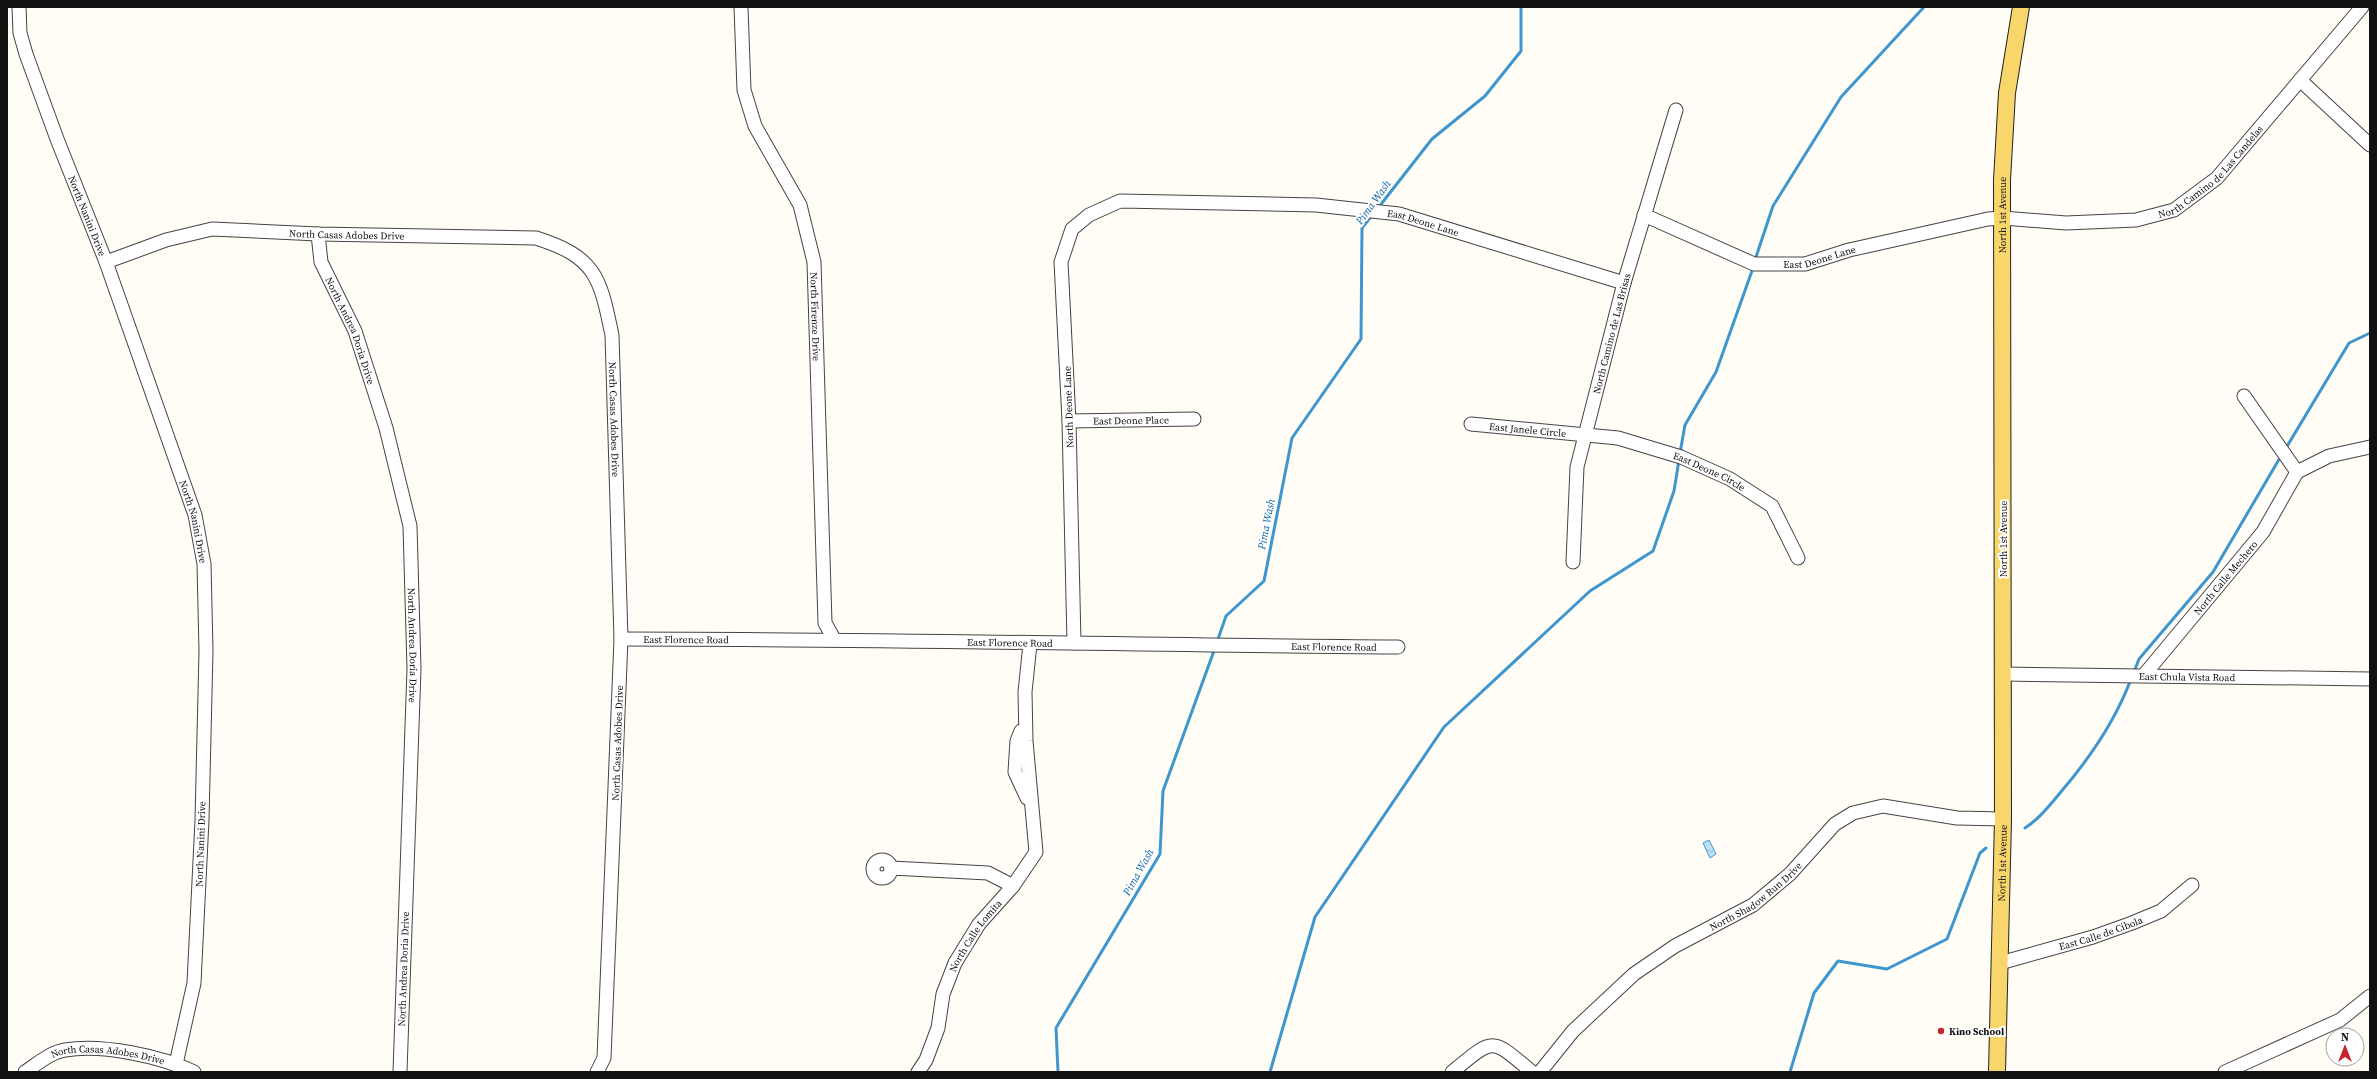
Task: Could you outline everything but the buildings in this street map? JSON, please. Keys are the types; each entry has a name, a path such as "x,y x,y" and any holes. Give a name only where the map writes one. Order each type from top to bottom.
{"main road":[{"name":"North 1st Avenue","path":"1997,1072 2003,819 2002,180 2007,93 2021,7"}],"street":[{"name":"North Nanini Drive","path":"19,7 20,33 26,54 57,139 106,262 195,515 204,564 206,652 202,813 194,982 176,1064"},
{"name":"North Firenze Drive","path":"742,7 744,90 755,126 800,204 814,262 825,624 834,639"},
{"name":"North Camino de Las Candelas","path":"2002,218 2066,223 2136,220 2174,210 2217,178 2362,7"},
{"path":"2300,80 2370,145"},
{"name":"North Camino de Las Brisas","path":"1573,562 1577,467 1624,282 1676,110"},
{"name":"East Deone Lane","path":"1120,201 1316,204 1399,214 1624,282"},
{"name":"North Deone Lane","path":"1074,643 1069,421 1061,262 1072,228 1089,215 1120,201"},
{"name":"East Deone Lane","path":"1644,215 1754,264 1805,264 1849,250 1988,219 2002,218"},
{"name":"North Casas Adobes Drive","path":"106,262 166,240 212,229 318,234 536,238 562,246 585,261 603,292 612,335 621,639 604,1058 597,1072"},
{"name":"North Andrea Doria Drive","path":"318,234 321,262 355,331 386,428 410,526 414,669 400,1072"},
{"path":"2244,396 2297,472 2329,456 2370,447"},
{"name":"East Deone Place","path":"1069,421 1194,419"},
{"name":"East Janele Circle","path":"1471,424 1585,433"},
{"name":"East Deone Circle","path":"1585,433 1618,438 1681,457 1730,478 1772,506 1798,558"},
{"name":"North Calle Mechero","path":"2144,675 2263,532 2297,472"},
{"name":"East Florence Road","path":"621,639 834,639 1030,644 1074,643 1398,647"},
{"name":"North Calle Lomita","path":"918,1072 926,1060 938,1028 943,994 955,963 979,924 1014,886 1036,852 1032,806 1015,772 1017,741 1025,717 1025,692 1030,644"},
{"name":"East Chula Vista Road","path":"2003,674 2370,679"},
{"name":"North Shadow Run Drive","path":"1540,1072 1573,1031 1634,974 1675,946 1732,918 1758,901 1790,874 1835,824 1853,813 1883,806 1957,818 2003,819"},
{"path":"891,868 988,873 1014,886"},
{"name":"East Calle de Cibola","path":"2000,963 2093,937 2132,924 2160,911 2192,885"},
{"path":"2225,1072 2340,1020 2370,996"},
{"path":"1452,1072 1492,1040 1532,1072"},
{"name":"North Casas Adobes Drive","path":"25,1072 64,1050 104,1049 176,1064 194,1072"}],"water":[{"path":"1709,840 1716,854 1710,858 1703,843"}],"waterway":[{"name":"Pima Wash","path":"1378,208 1432,139 1485,96 1521,51 1521,7"},
{"path":"1755,260 1773,206 1841,97 1924,7"},
{"name":"Pima Wash","path":"1217,642 1226,616 1264,581 1292,438 1361,339 1362,228 1373,214"},
{"path":"1680,453 1685,425 1716,372 1753,268"},
{"path":"2286,448 2349,343 2370,333"},
{"path":"2134,672 2139,659 2213,572 2281,456"},
{"path":"1270,1072 1315,917 1444,727 1590,591 1653,551 1674,491 1679,460"},
{"name":"Pima Wash","path":"1058,1072 1056,1028 1160,854 1163,791 1215,648"},
{"path":"2025,828 2035,821 2048,807 2071,780 2101,739 2125,695 2131,679"},
{"path":"1790,1072 1814,993 1838,961 1887,969 1947,939 1980,853 1986,848"}],"place":[{"name":"Kino School","path":"1941,1031"}]}
